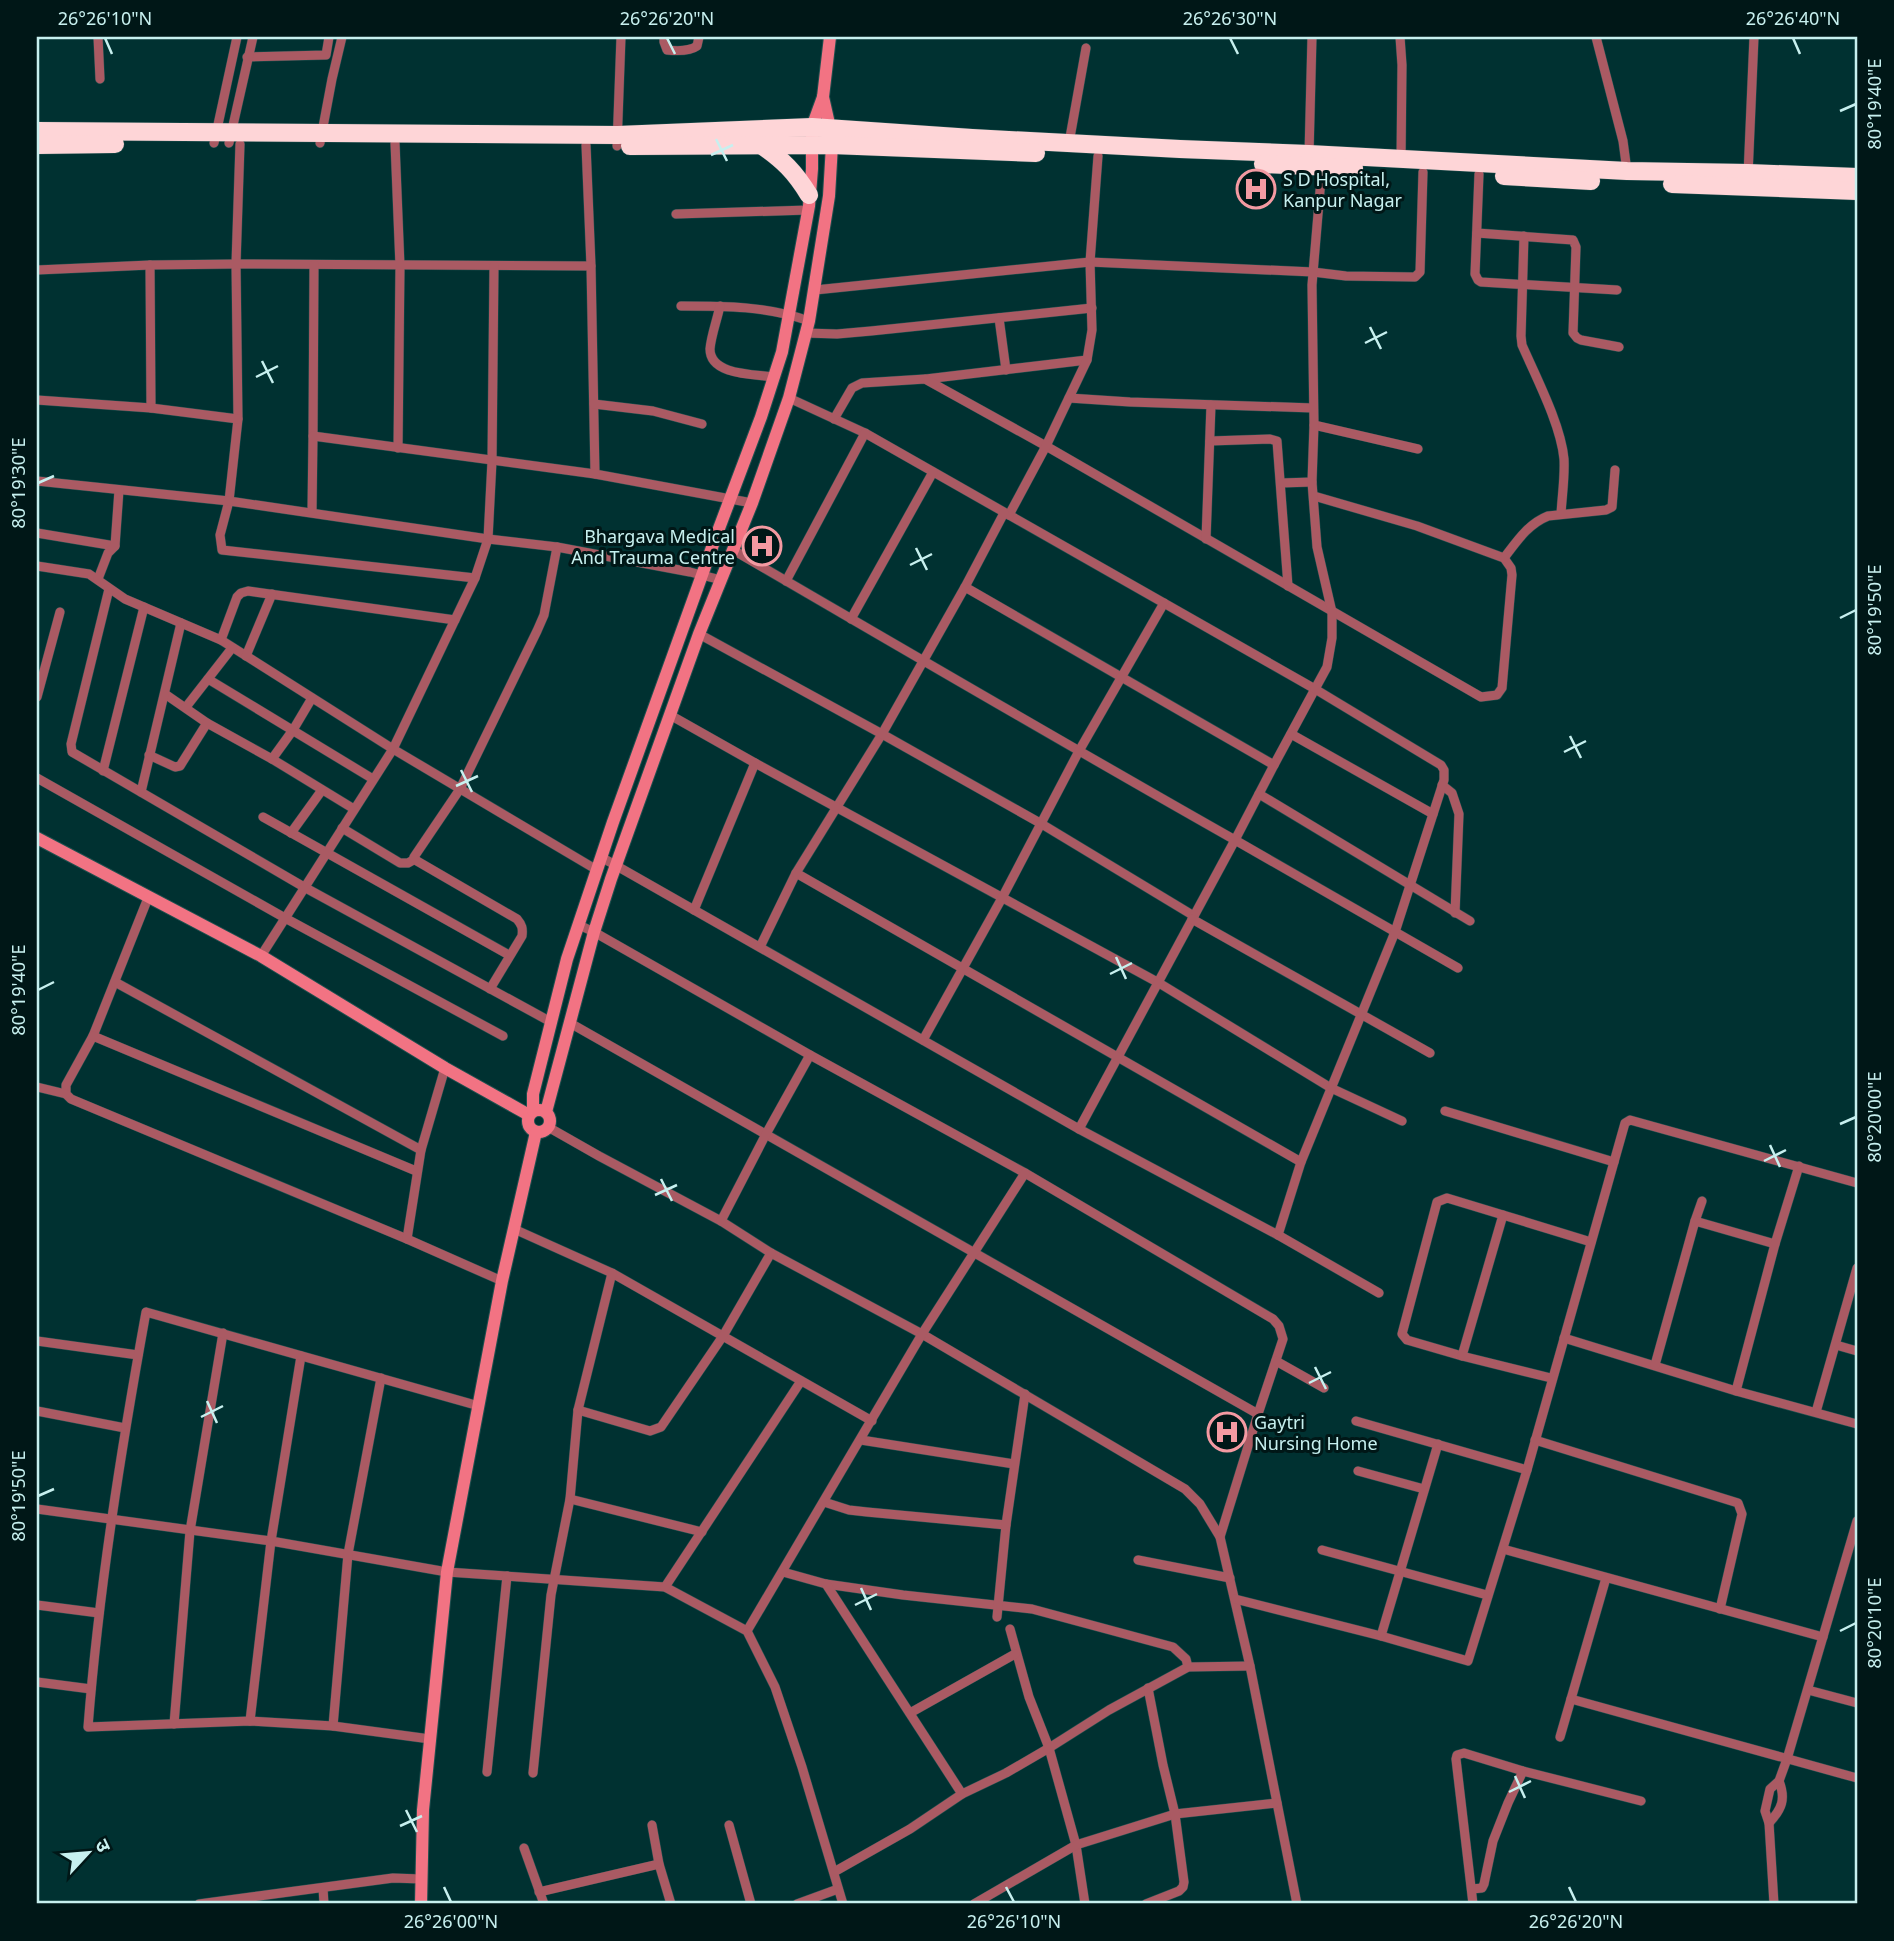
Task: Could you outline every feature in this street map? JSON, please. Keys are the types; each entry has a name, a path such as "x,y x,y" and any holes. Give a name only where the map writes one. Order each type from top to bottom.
{"highway":[{"path":"321,138 395,143 586,145 617,140 812,127 831,136 1098,156 1625,183 1857,177"},
{"path":"37,131 226,139"},
{"path":"37,145 321,138 617,140 812,145 831,136 1309,153 1748,179 1857,191"},
{"path":"761,145 779,157 794,172 808,202"}],"street":[{"path":"98,37 100,79"},
{"path":"237,37 226,139 236,264 238,419 229,501 220,535 222,550 474,578"},
{"path":"226,139 253,37"},
{"path":"247,57 326,55 329,37"},
{"path":"321,138 342,37"},
{"path":"617,140 621,37"},
{"path":"664,37 667,50 673,51 694,48 699,37"},
{"path":"536,1113 533,1094 567,959 702,575 775,377 790,314 808,202 812,127 823,97 830,37"},
{"path":"1309,153 1312,37"},
{"path":"1400,37 1401,160"},
{"path":"1596,37 1623,141 1627,171"},
{"path":"1748,179 1754,37"},
{"path":"1069,143 1086,48"},
{"path":"823,97 831,136 829,196 815,290 789,398 752,503 699,634 616,865 569,1023 536,1113 528,1126 610,1162 922,1334 1185,1489 1200,1504 1220,1537 1230,1578 1251,1666 1297,1904"},
{"path":"395,143 400,266 398,448"},
{"path":"586,145 595,474"},
{"path":"760,947 796,873 882,734 1046,446 1087,360 1092,330 1090,262 1098,156"},
{"path":"1079,1129 1327,667 1332,638 1332,612 1317,548 1312,482 1313,272 1322,167"},
{"path":"815,290 1090,262 1411,277 1419,274 1423,172"},
{"path":"1479,174 1475,274 1478,280 1617,290"},
{"path":"676,214 808,202"},
{"path":"1477,233 1573,240 1576,247 1573,333 1577,338 1619,347"},
{"path":"1524,236 1522,345 1548,406 1564,458 1561,514"},
{"path":"37,271 236,264 591,266"},
{"path":"150,265 150,408"},
{"path":"312,512 314,265"},
{"path":"261,956 393,749 474,578 488,539 492,461 494,267"},
{"path":"681,306 763,309 790,314 807,327 837,334 1092,308"},
{"path":"720,306 710,351 713,360 724,370 775,377"},
{"path":"999,318 1006,370"},
{"path":"834,419 852,388 862,383 925,379 1087,360"},
{"path":"925,379 1480,697 1497,695 1502,688 1513,575 1504,558 1417,526 1314,496"},
{"path":"789,398 865,433 1315,689 1441,765 1444,770 1442,785 1395,932 1301,1162 1278,1235"},
{"path":"1069,398 1313,408"},
{"path":"37,400 150,408 238,419"},
{"path":"594,404 653,411 702,424"},
{"path":"1206,539 1212,405"},
{"path":"1314,425 1418,449"},
{"path":"786,581 865,433"},
{"path":"313,436 595,474 752,503"},
{"path":"1210,441 1277,441 1288,586"},
{"path":"1504,558 1534,523 1548,516 1606,510 1612,507 1615,470"},
{"path":"851,618 933,472"},
{"path":"37,481 229,501 557,547 721,580"},
{"path":"1281,483 1312,482"},
{"path":"98,579 108,553 116,545 119,490"},
{"path":"37,533 116,545"},
{"path":"342,828 400,863 415,859 415,855 460,789 544,615 557,547"},
{"path":"733,550 1458,968"},
{"path":"37,566 89,574 109,589 144,607 221,640 460,789 599,864 616,865 1079,1129 1278,1235 1379,1293"},
{"path":"965,587 1274,765"},
{"path":"109,589 71,744 72,752 304,887 551,1023"},
{"path":"221,640 237,597 248,591 455,620"},
{"path":"246,656 272,594"},
{"path":"923,1040 1079,751 1164,603"},
{"path":"103,771 144,607"},
{"path":"37,697 60,612"},
{"path":"141,792 181,623"},
{"path":"699,634 1040,823 1193,917 1430,1053"},
{"path":"186,707 232,648"},
{"path":"208,679 373,779"},
{"path":"165,694 207,723 354,809"},
{"path":"272,760 312,698"},
{"path":"670,715 1158,983 1331,1088 1402,1121"},
{"path":"149,755 175,767 180,766 207,723"},
{"path":"1290,734 1433,814"},
{"path":"694,909 755,763"},
{"path":"37,778 285,918 503,1036"},
{"path":"1442,785 1452,793 1459,814 1455,912"},
{"path":"291,833 322,790"},
{"path":"1259,794 1469,921"},
{"path":"263,817 509,955"},
{"path":"37,838 261,956 445,1068 550,1118 542,1130 514,1228 447,1572 423,1810 421,1904"},
{"path":"415,859 517,919 523,929 522,936 490,989"},
{"path":"796,873 1301,1162"},
{"path":"65,1094 66,1085 93,1036 148,898"},
{"path":"579,925 1024,1173 1273,1319 1279,1326 1283,1339 1220,1537"},
{"path":"115,982 421,1150"},
{"path":"569,1023 1258,1413"},
{"path":"93,1036 416,1171"},
{"path":"721,1222 810,1055"},
{"path":"407,1239 416,1171 445,1068"},
{"path":"37,1087 65,1094 71,1099 502,1281"},
{"path":"1445,1111 1614,1163"},
{"path":"1235,1600 1381,1636 1468,1661 1527,1470 1625,1123 1630,1120 1857,1183"},
{"path":"1737,1391 1775,1244 1799,1167"},
{"path":"747,1632 922,1334 1024,1173"},
{"path":"1551,1378 1407,1340 1402,1334 1437,1202 1447,1198 1591,1242"},
{"path":"1655,1365 1702,1200"},
{"path":"1462,1356 1503,1215"},
{"path":"1695,1221 1775,1244"},
{"path":"514,1228 612,1273 872,1421"},
{"path":"578,1410 650,1432 657,1430 665,1423 723,1336 771,1253"},
{"path":"1816,1412 1857,1269"},
{"path":"533,1773 551,1595 570,1499 578,1410 612,1273"},
{"path":"430,1739 333,1726 250,1721 88,1727 111,1518 146,1312 479,1406"},
{"path":"174,1724 190,1531 223,1333"},
{"path":"1564,1338 1737,1391 1857,1424"},
{"path":"37,1341 138,1355"},
{"path":"1836,1345 1857,1351"},
{"path":"250,1721 271,1541 301,1356"},
{"path":"1276,1361 1324,1388"},
{"path":"333,1726 348,1554 381,1378"},
{"path":"665,1587 801,1381"},
{"path":"997,1617 1006,1525 1025,1394"},
{"path":"37,1411 125,1428"},
{"path":"1356,1421 1527,1470"},
{"path":"861,1440 1014,1464"},
{"path":"1535,1440 1738,1503 1742,1514 1720,1609"},
{"path":"1381,1636 1438,1444"},
{"path":"1358,1471 1424,1489"},
{"path":"570,1499 702,1532"},
{"path":"824,1502 849,1510 1006,1525"},
{"path":"37,1509 271,1541 447,1572 665,1587 747,1632 775,1687 843,1904"},
{"path":"1774,1904 1769,1823 1765,1811 1770,1789 1779,1781 1787,1759 1857,1522"},
{"path":"1503,1549 1823,1637"},
{"path":"1322,1550 1487,1595"},
{"path":"1138,1560 1230,1578"},
{"path":"783,1572 826,1584 1032,1609 1173,1647 1186,1659 1188,1667"},
{"path":"487,1772 507,1576"},
{"path":"1560,1737 1606,1577"},
{"path":"826,1584 962,1794"},
{"path":"37,1605 99,1613"},
{"path":"1010,1629 1015,1654 1049,1748 1076,1845 1085,1904"},
{"path":"910,1713 1015,1654"},
{"path":"834,1872 910,1829 962,1794 1006,1773 1188,1667 1251,1666"},
{"path":"37,1682 91,1689"},
{"path":"1146,1904 1179,1891 1184,1882 1175,1814 1148,1688"},
{"path":"1808,1690 1857,1703"},
{"path":"1571,1699 1857,1778"},
{"path":"1473,1904 1457,1755 1464,1753 1641,1801"},
{"path":"1472,1889 1482,1888 1484,1884 1493,1841 1523,1771"},
{"path":"1769,1823 1780,1812 1783,1793 1779,1781"},
{"path":"974,1904 1076,1845 1175,1814 1277,1803"},
{"path":"652,1825 659,1864 671,1904"},
{"path":"729,1825 751,1904"},
{"path":"524,1848 544,1904"},
{"path":"540,1892 659,1864"},
{"path":"199,1904 242,1901 393,1878 421,1879"},
{"path":"323,1888 324,1904"},
{"path":"797,1904 838,1889"}],"place":[{"name":"S D Hospital, Kanpur Nagar","path":"1256,189"},
{"name":"Bhargava Medical And Trauma Centre","path":"762,546"},
{"name":"Gaytri Nursing Home","path":"1227,1432"}]}
